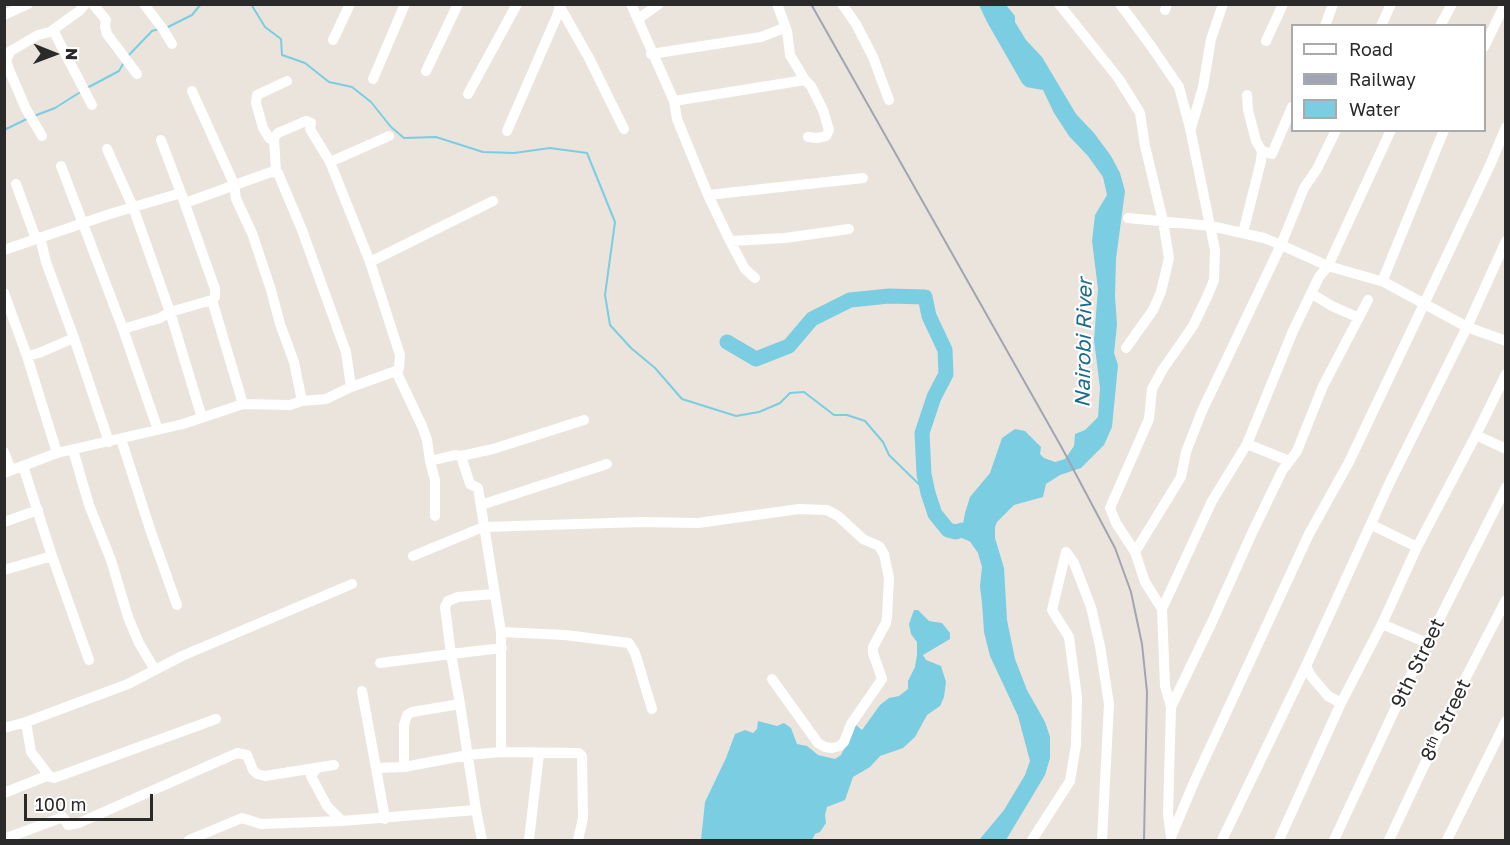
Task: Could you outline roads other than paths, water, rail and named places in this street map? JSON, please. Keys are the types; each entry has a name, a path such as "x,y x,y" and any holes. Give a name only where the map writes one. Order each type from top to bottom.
{"street":[{"path":"4,15 28,4"},
{"path":"42,136 26,109 10,72 6,61 7,55 38,35 50,32 85,4"},
{"path":"93,4 106,20 107,34 137,74"},
{"path":"144,4 163,28 172,44"},
{"path":"333,40 350,4"},
{"path":"372,80 405,4"},
{"path":"426,71 458,4"},
{"path":"468,94 517,4"},
{"path":"631,4 651,54 662,71 674,101 677,119 708,195 730,241 746,269 755,278"},
{"path":"638,19 659,4"},
{"path":"777,4 787,31 790,55 811,86 829,130 826,136 808,137"},
{"path":"842,4 856,24 873,57 889,100"},
{"path":"1059,4 1119,79 1140,113 1145,146 1163,221 1169,258 1161,292 1153,310 1126,348"},
{"path":"1120,4 1179,87 1190,128 1215,250 1214,280 1193,326 1152,389 1149,419 1110,508 1116,523 1136,552 1145,582 1162,609"},
{"path":"1190,128 1203,87 1211,39 1223,4"},
{"path":"1266,41 1283,4"},
{"path":"1326,24 1333,4"},
{"path":"1382,24 1391,4"},
{"path":"1441,24 1452,4"},
{"path":"1486,45 1504,4"},
{"path":"560,6 624,129"},
{"path":"507,131 560,6"},
{"path":"651,54 761,38 784,28"},
{"path":"50,32 54,32 92,105"},
{"path":"674,101 805,80"},
{"path":"273,140 263,128 256,103 257,95 287,81"},
{"path":"192,91 234,184 236,199 252,233 294,362 302,401"},
{"path":"1243,233 1262,151 1256,141 1248,110 1247,95"},
{"path":"1262,151 1272,154 1291,111"},
{"path":"4,452 8,471 57,453 158,430 243,404 290,405 302,401 326,399 399,368 400,355 370,262 330,162 310,129 311,123 306,121 278,133 273,140 276,172 302,230 346,352 351,387"},
{"path":"1171,839 1195,780 1309,534 1349,462 1506,127"},
{"path":"1136,552 1181,477 1186,452 1203,411 1281,245 1304,188 1317,169 1335,132"},
{"path":"1171,839 1168,814 1171,707 1165,686 1162,609 1212,501 1247,444 1293,331 1319,276 1328,266 1390,132"},
{"path":"1384,282 1384,277 1443,132"},
{"path":"330,162 389,136"},
{"path":"123,329 212,300 215,297 215,289 161,140"},
{"path":"107,149 132,207 170,312 202,418"},
{"path":"61,166 123,329 158,430"},
{"path":"4,250 132,207 183,198 276,172"},
{"path":"708,195 863,178"},
{"path":"16,184 38,238 109,442"},
{"path":"370,262 493,201"},
{"path":"1128,218 1211,226 1281,245 1328,266 1384,282 1467,327 1506,341"},
{"path":"730,241 785,238 849,229"},
{"path":"1222,840 1306,666 1390,482 1467,327 1506,242"},
{"path":"4,293 27,356 57,453"},
{"path":"1312,294 1359,318"},
{"path":"212,300 243,404"},
{"path":"1171,707 1253,531 1289,461 1297,451 1323,386 1368,300"},
{"path":"27,356 74,338"},
{"path":"396,371 427,440 435,480 435,516"},
{"path":"1279,840 1341,703 1383,624 1417,547 1506,374"},
{"path":"430,461 494,449 585,420"},
{"path":"1476,435 1506,448"},
{"path":"121,439 177,605"},
{"path":"1247,444 1289,461"},
{"path":"73,450 89,505 111,560 131,624 155,670"},
{"path":"461,456 470,484 478,488 501,632 501,752"},
{"path":"481,505 607,464"},
{"path":"23,466 89,660"},
{"name":"9th Street","path":"1334,840 1427,643 1506,487"},
{"path":"413,556 483,527 641,522 698,523 806,508 827,510 838,516 857,535 879,546 884,554 889,578 887,617 886,624 873,646 873,653 882,673 882,679 851,724 844,742 832,748 825,747 818,742 772,679"},
{"path":"4,522 38,510"},
{"path":"1372,525 1417,547"},
{"path":"1032,840 1070,781 1076,745 1077,697 1070,637 1052,610 1066,552 1074,563 1091,607 1109,704 1102,840"},
{"path":"4,570 52,556"},
{"path":"4,728 128,684 196,650 352,584"},
{"path":"478,840 476,810 445,607 448,601 458,597 494,594"},
{"name":"8ᵗʰ Street","path":"1389,840 1462,684 1506,600"},
{"path":"1383,624 1427,643"},
{"path":"501,632 565,635 629,643 635,653 652,709"},
{"path":"380,663 502,648"},
{"path":"1306,666 1311,676 1328,696 1341,703"},
{"path":"362,691 385,819"},
{"path":"404,767 404,725 407,715 412,712 460,704"},
{"path":"26,722 31,752 50,777 58,778 216,719"},
{"path":"1447,840 1502,738 1506,721"},
{"path":"376,768 404,767 468,755 501,752 579,753 583,764 582,818 578,840"},
{"path":"4,839 63,817 68,825 78,823 237,753 247,755 257,774 266,776 334,765"},
{"path":"529,840 539,754"},
{"path":"317,768 311,776 327,806 342,821"},
{"path":"4,793 49,775"},
{"path":"189,840 242,818 261,824 385,819 476,810"}],"water":[{"path":"979,5 1006,5 1015,16 1015,22 1026,40 1042,57 1076,114 1111,156 1120,173 1125,191 1116,259 1117,325 1114,353 1118,365 1112,427 1104,445 1081,468 1060,475 1046,484 1043,497 1014,505 995,527 995,538 1004,568 1007,620 1015,659 1050,737 1050,758 1045,775 1006,840 979,840 1004,810 1025,775 1030,761 1018,716 990,656 984,632 980,586 982,567 978,553 962,530 970,497 990,473 1002,438 1015,429 1025,431 1041,447 1040,454 1055,462 1065,459 1074,446 1075,434 1085,430 1098,417 1100,388 1094,340 1098,289 1092,241 1095,215 1107,195 1103,177 1088,156 1069,136 1043,90 1026,87 1022,83"},
{"path":"914,610 918,610 929,621 942,623 950,633 950,639 923,655 926,660 941,666 946,682 940,706 927,715 915,737 903,748 880,756 870,767 853,777 845,800 827,807 826,823 812,840 701,840 705,802 735,734 745,730 753,733 757,729 758,721 777,726 784,723 791,728 797,744 807,746 818,755 835,759 841,755 856,725 862,730 880,705 908,689 908,681 915,667 917,655 917,642 911,634 909,624"}],"waterway":[{"path":"168,27 192,15 201,4"},
{"path":"251,4 265,27 281,39 282,55 305,63 329,82 352,87 371,102 391,127 404,138 436,137 483,152 514,153 550,148 587,153 615,222 605,295 610,325 631,348 655,368 682,399 736,416 759,412 780,403 790,393 804,392 834,415 847,415 865,421 883,442 889,455 928,493"},
{"path":"128,56 152,31 159,29"},
{"path":"87,88 119,71 123,64"},
{"path":"34,116 55,108 82,91"},
{"path":"4,130 29,118"},
{"path":"727,342 756,359 789,346 812,319 850,300 889,296 925,297 929,316 945,350 946,374 934,397 922,433 924,474 928,493 935,514 948,530 956,532 962,530 979,537"}],"railway":[{"path":"811,4 1062,448 1115,548 1131,592 1142,644 1147,692 1144,840"}],"water label":[{"name":"Nairobi River","path":"1084,343"}]}
